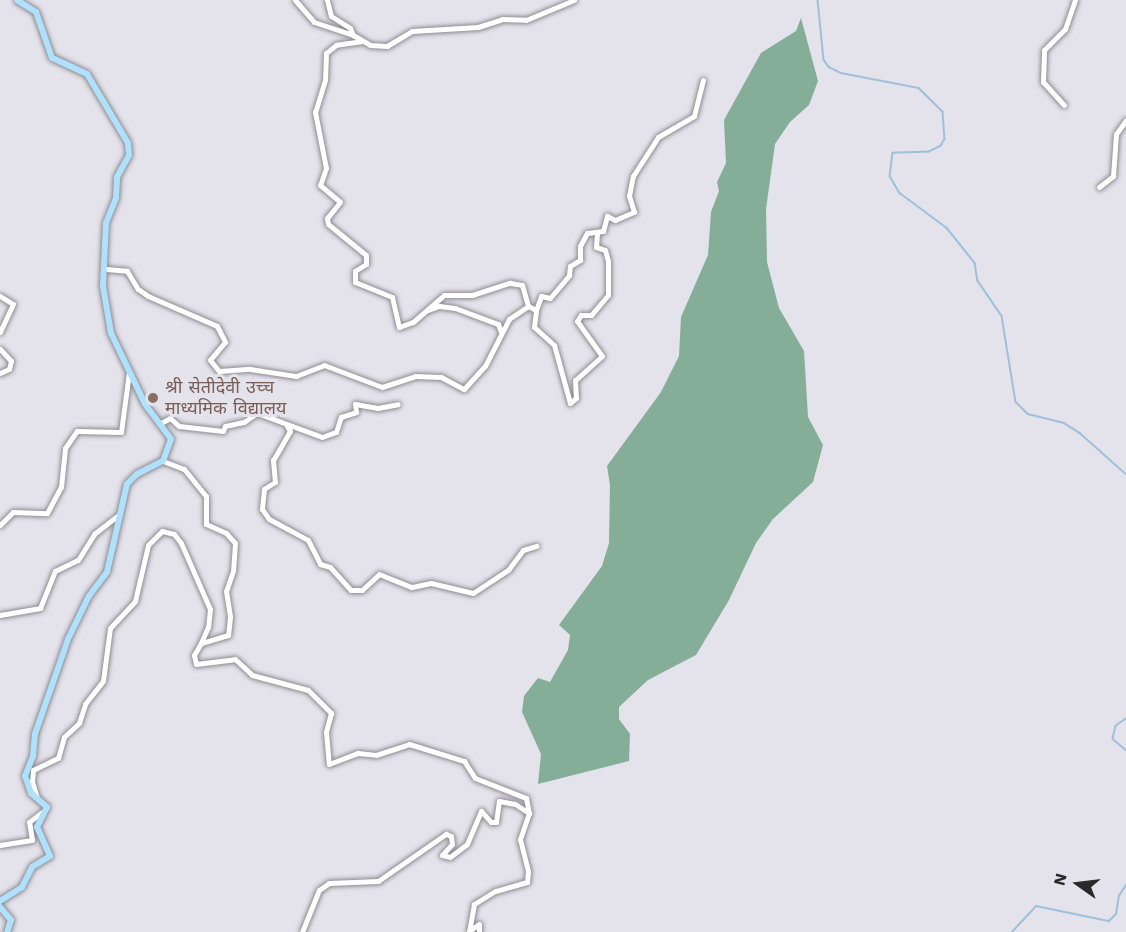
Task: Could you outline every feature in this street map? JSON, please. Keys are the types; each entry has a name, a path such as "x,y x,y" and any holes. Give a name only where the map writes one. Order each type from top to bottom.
{"main road":[{"path":"0,901 22,887 36,864 50,856 37,827 45,810 25,776 33,756 35,734 68,639 89,596 107,572 118,514 132,477 163,461 171,439 145,404 111,333 104,286 106,223 116,198 117,177 129,155 128,143 87,74 52,58 36,12 17,0"},
{"path":"0,907 11,920 7,932"}],"street":[{"path":"295,0 314,22 353,35 363,41 387,46 412,31 478,27 502,19 526,20 574,0"},
{"path":"327,0 331,16 350,28 353,35"},
{"path":"1064,105 1043,82 1044,50 1065,29 1075,0"},
{"path":"363,41 336,45 323,62 325,80 315,112 326,168 320,185 340,202 327,218 328,224 366,255 366,264 355,271 355,282 392,297 399,327 424,312 444,296 472,295 516,282 522,285 528,306 536,310"},
{"path":"597,233 596,247 604,250 608,261 608,295 591,315 581,315 577,321 602,356 574,380 574,403 568,401 554,345 534,327 536,310 542,296 550,298 568,275 570,266 580,260 580,246 587,232 597,233 606,227 607,216 615,220 620,214 634,212 629,196 633,176 657,137 694,116 703,80"},
{"path":"1099,187 1113,176 1116,134 1126,120"},
{"path":"106,269 127,271 138,289 148,296 217,326 225,342 210,360 219,371 249,369 296,376 324,365 382,387 415,376 441,377 464,389 485,366 509,319 528,306"},
{"path":"0,296 13,304 0,332"},
{"path":"424,312 439,306 455,308 498,324 501,334"},
{"path":"0,349 11,361 9,369 0,373"},
{"path":"0,525 13,512 46,513 61,487 65,448 77,431 121,432 125,425 129,367"},
{"path":"161,423 170,418 179,426 223,431 225,426 244,422 257,413 287,426 322,437 336,432 341,417 356,412 355,404 378,408 398,404"},
{"path":"287,426 290,430 273,460 275,482 264,489 262,509 269,519 308,540 320,564 330,567 351,590 362,590 379,574 412,587 430,584 473,593 508,570 523,550 536,546"},
{"path":"163,461 184,469 206,496 206,524 235,543 233,571 226,591 230,617 228,635 201,643"},
{"path":"0,615 40,608 54,571 78,560 94,534 118,514"},
{"path":"38,798 32,782 33,770 58,758 64,737 79,723 85,704 103,681 110,628 135,601 148,545 162,531 174,534 181,543 210,609 208,627 194,656 196,664 235,659 252,675 308,690 321,701 332,720 326,732 328,764 358,753 376,755 409,744 464,760 475,778 526,798 529,813 520,837 528,871 526,882 495,891 474,904 469,931"},
{"path":"302,932 319,890 329,883 378,881 446,834 451,836 452,844 442,855 450,857 467,844 481,811 491,822 496,822 499,801 515,804 529,813"},
{"path":"0,845 32,840 29,822 45,810"},
{"path":"469,931 479,924 479,932"}],"green space":[{"path":"801,18 818,81 809,105 790,122 775,144 766,209 767,262 779,308 804,351 808,417 823,445 813,482 773,519 756,543 729,600 696,655 648,680 619,707 619,719 630,734 629,761 538,784 541,754 522,712 524,696 538,678 550,682 568,650 570,635 559,625 602,566 609,543 610,485 607,466 661,392 679,356 681,317 708,255 711,212 719,191 717,182 726,163 724,120 761,53 796,31"}],"waterway":[{"path":"818,0 824,60 829,67 841,73 919,88 943,112 945,139 941,146 929,152 893,153 890,176 900,193 947,228 975,263 978,281 1002,316 1016,402 1028,414 1064,423 1080,433 1126,474"},
{"path":"1126,719 1116,726 1113,739 1126,750"},
{"path":"1012,932 1036,906 1109,921 1116,914 1119,896 1126,885"}],"place":[{"name":"श्री सेतीदेवी उच्च माध्यमिक विद्यालय","path":"153,398"}]}
